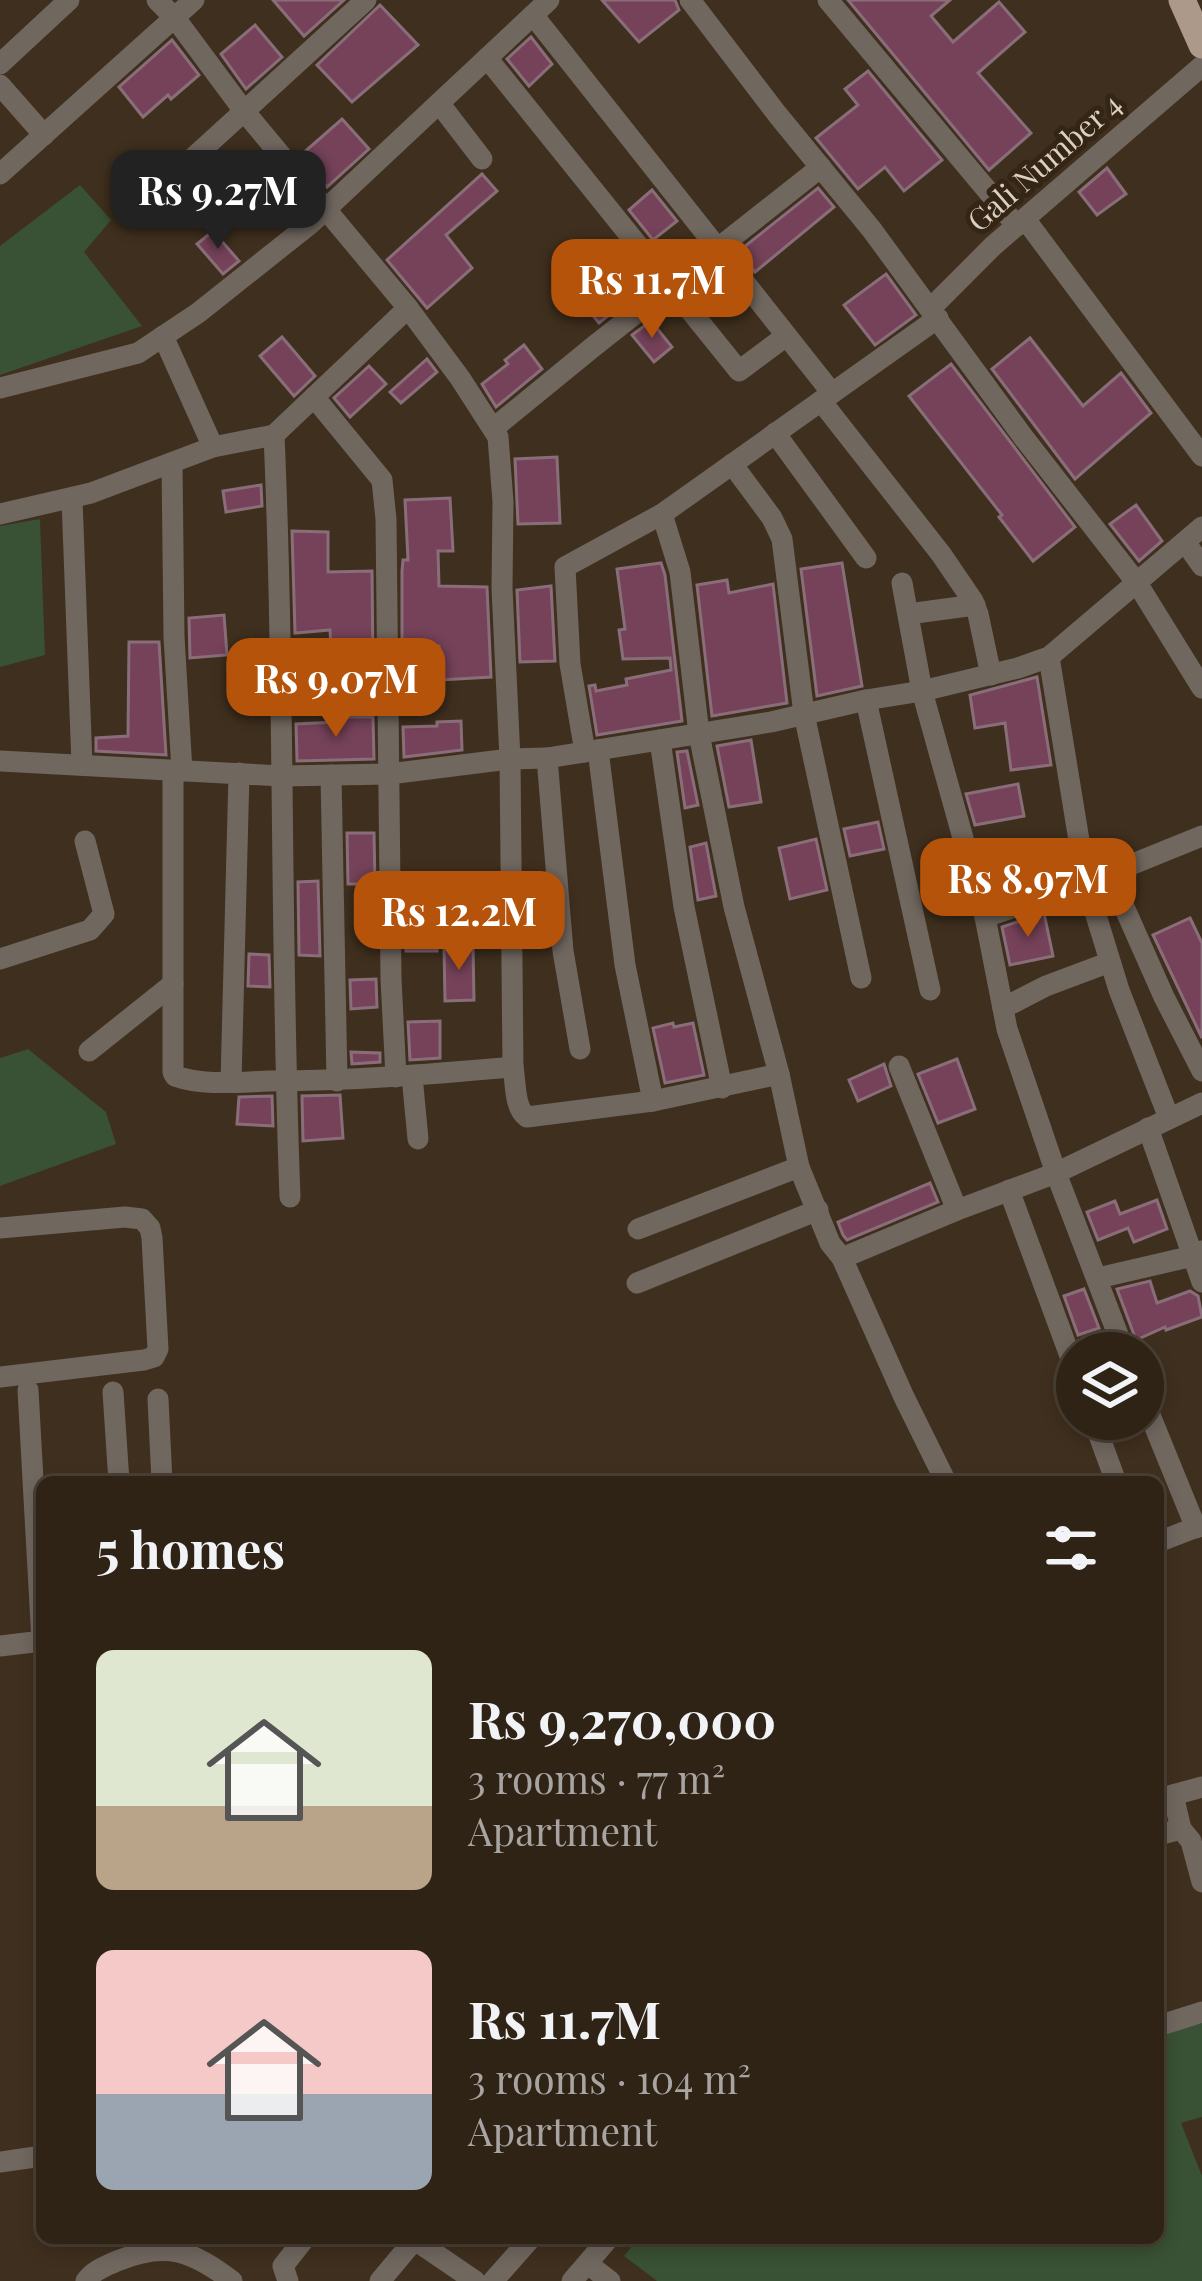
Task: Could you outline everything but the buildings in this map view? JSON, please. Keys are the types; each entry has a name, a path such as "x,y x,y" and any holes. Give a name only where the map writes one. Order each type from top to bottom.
{"main road":[{"path":"1182,0 1202,45"}],"street":[{"path":"0,64 69,0"},
{"path":"158,0 408,308 494,428 503,502 514,1067 522,1114 527,1118 652,1101 779,1074"},
{"path":"0,174 194,0"},
{"path":"138,208 366,0"},
{"path":"690,0 935,313 1137,584 1202,688"},
{"path":"828,0 1021,223 1202,455"},
{"path":"0,388 138,353 198,313 310,224 541,7 941,554 975,605 991,674"},
{"path":"487,58 739,370 786,336"},
{"name":"Gali Number 4","path":"592,751 570,664 565,567 662,514 935,313 1021,223 1202,66"},
{"path":"0,85 44,135"},
{"path":"439,103 482,159"},
{"path":"494,428 821,167"},
{"path":"0,514 72,499 213,447 274,434 408,308"},
{"path":"163,336 213,447"},
{"path":"314,397 382,480 391,979 418,1139"},
{"path":"775,433 866,558"},
{"path":"274,434 290,1196"},
{"path":"172,463 175,1076 231,1082 338,1081 514,1067"},
{"path":"732,464 782,539 804,714 861,978"},
{"path":"72,499 82,765"},
{"path":"662,514 680,572 699,734 734,907 799,1167 830,1244 842,1258 943,1476"},
{"path":"0,761 282,776 389,774 547,758 699,734 922,691 1049,657 1193,534 1202,566"},
{"path":"902,583 922,691 985,917 1007,1029 1117,1332"},
{"path":"908,614 975,605"},
{"path":"1049,657 1086,883 1110,962 1169,1118"},
{"path":"866,700 930,990"},
{"path":"660,740 684,907 722,1088"},
{"path":"592,751 625,965 652,1101"},
{"path":"547,758 563,951 580,1049"},
{"path":"231,1082 239,772"},
{"path":"331,775 338,1081"},
{"path":"985,917 1202,836"},
{"path":"0,959 98,924 104,914 103,900 85,841"},
{"path":"1109,873 1202,1071"},
{"path":"1003,1008 1110,962"},
{"path":"89,1051 173,984"},
{"path":"899,1066 957,1210"},
{"path":"842,1258 1057,1173 1202,1103"},
{"path":"1148,1128 1197,1253 1202,1282"},
{"path":"638,1229 799,1167"},
{"path":"1009,1190 1061,1332"},
{"path":"637,1283 818,1210"},
{"path":"0,1228 142,1219 152,1238 158,1349 154,1357 144,1360 0,1377"},
{"path":"1098,1278 1197,1253"},
{"path":"28,1390 36,1533"},
{"path":"113,1392 119,1476"},
{"path":"158,1399 162,1476"},
{"path":"1101,1440 1114,1476"},
{"path":"1161,1440 1199,1527 1164,1540"},
{"path":"0,1646 36,1642"},
{"path":"1202,1787 1166,1797 1191,1841 1202,1882"},
{"path":"1164,1833 1181,1829"},
{"path":"1164,2024 1202,2012"},
{"path":"0,2162 36,2157"},
{"path":"288,2281 283,2266 300,2244"},
{"path":"392,2277 413,2244"},
{"path":"423,2244 475,2281"},
{"path":"494,2281 526,2244"},
{"path":"603,2244 580,2273 610,2281"},
{"path":"86,2281 92,2272 138,2253 174,2250 207,2262 226,2280"}],"green space":[{"path":"80,185 111,220 84,252 142,326 0,375 0,246"},
{"path":"40,519 45,655 0,667 0,526"},
{"path":"28,1049 106,1112 116,1144 0,1186 0,1058"},
{"path":"1202,2019 1202,2117 1181,2123 1202,2176 1202,2281 657,2281 624,2256 634,2244 1164,2244 1164,2034"}]}
